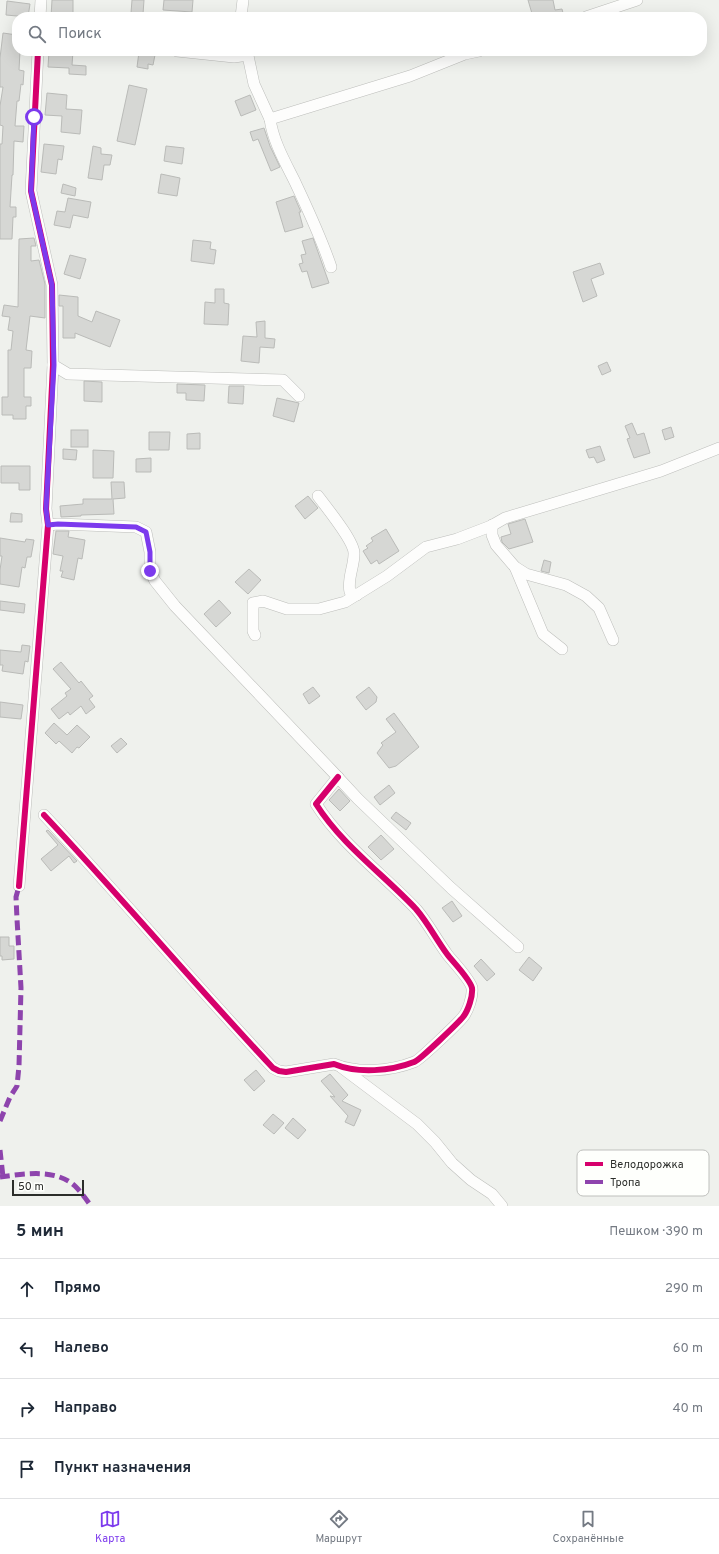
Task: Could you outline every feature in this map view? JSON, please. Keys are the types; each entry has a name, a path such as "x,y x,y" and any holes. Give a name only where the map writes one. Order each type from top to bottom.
{"street":[{"path":"40,12 41,0"},
{"path":"242,12 243,0"},
{"path":"601,12 637,0"},
{"path":"19,886 48,525 46,509 54,365 52,285 31,191 38,56"},
{"path":"224,56 238,56"},
{"path":"249,56 254,84 270,119 271,127 285,161 322,241 331,267"},
{"path":"270,119 410,76 460,56"},
{"path":"54,365 68,374 283,380 299,396"},
{"path":"255,635 253,631 253,603 263,601 287,609 319,609 345,602 387,576 426,547 457,539 506,518 661,471 719,448"},
{"path":"318,496 346,534 355,552 348,585 350,592 357,595"},
{"path":"48,525 58,524 136,527 146,532 150,552 150,571 155,581 181,612 358,799 451,888 518,947"},
{"path":"492,525 492,535 496,545 515,567 526,574 566,585 586,596 599,608 613,640"},
{"path":"515,567 543,634 562,648"},
{"path":"44,815 110,886 216,1008 273,1068 286,1072 334,1064 373,1071 396,1068 416,1062 463,1017 471,999 472,988 433,931 416,910 376,872 327,820 316,804 338,777"},
{"path":"340,1066 417,1124 452,1162 471,1180 492,1194 502,1206"}],"building":[{"path":"52,0 73,0 73,12 51,12"},
{"path":"132,0 144,0 143,12 131,12"},
{"path":"164,0 193,0 192,12 163,10"},
{"path":"528,0 553,0 555,10 562,9 563,12 532,12"},
{"path":"7,1 30,4 29,12 12,12 12,16 6,15"},
{"path":"3,33 12,34 12,56 20,56 19,70 24,71 23,85 21,84 19,101 17,101 15,126 24,126 23,142 14,141 10,207 16,207 16,217 13,217 12,239 0,239 0,144 2,144 3,126 0,125 0,106 3,87 0,87 0,58"},
{"path":"49,56 73,56 72,65 86,66 86,75 69,74 69,68 48,67"},
{"path":"138,56 155,56 153,65 148,64 148,69 137,67"},
{"path":"129,85 147,89 135,145 117,141"},
{"path":"47,93 67,95 66,109 82,110 80,134 61,132 62,116 45,115"},
{"path":"250,95 256,110 241,116 235,101"},
{"path":"264,128 270,146 280,167 271,171 258,139 253,141 250,132"},
{"path":"44,144 64,146 62,160 58,159 56,174 41,172"},
{"path":"93,146 101,148 101,154 112,155 110,165 104,165 102,180 88,178"},
{"path":"166,146 184,148 182,164 164,161"},
{"path":"161,174 180,178 177,196 158,193"},
{"path":"63,184 76,188 75,196 61,193"},
{"path":"294,196 301,212 299,212 303,227 285,232 276,202"},
{"path":"68,198 91,202 88,218 73,215 70,228 54,225 57,211 65,212"},
{"path":"34,238 36,246 31,246 31,261 39,260 45,284 45,318 30,316 26,350 32,351 31,368 24,368 24,397 31,397 31,406 26,406 26,419 13,419 13,415 2,415 2,397 8,397 8,350 11,350 13,331 8,330 10,317 2,316 4,305 18,307 19,239"},
{"path":"313,238 329,283 312,288 307,271 302,272 299,264 303,263 301,255 306,254 302,241"},
{"path":"193,240 211,242 210,249 216,250 214,264 191,261"},
{"path":"70,255 86,259 80,279 64,274"},
{"path":"600,263 604,274 591,279 597,296 583,302 573,272"},
{"path":"215,289 224,289 224,303 229,304 228,325 204,324 205,302 215,303"},
{"path":"59,295 78,297 78,316 92,322 96,311 120,320 110,347 75,333 75,338 63,338 63,306 59,306"},
{"path":"265,321 265,338 275,339 274,348 260,347 259,363 241,361 243,336 257,337 256,322"},
{"path":"607,362 611,371 602,375 598,366"},
{"path":"84,381 102,382 102,402 84,401"},
{"path":"177,384 205,385 204,401 186,400 186,393 177,393"},
{"path":"229,386 244,386 243,404 228,403"},
{"path":"277,398 299,403 294,422 273,416"},
{"path":"632,423 637,435 644,433 650,453 634,458 627,439 630,438 625,426"},
{"path":"671,427 674,437 665,440 662,430"},
{"path":"71,430 88,430 88,447 71,447"},
{"path":"149,432 170,432 169,450 149,450"},
{"path":"200,433 200,449 187,449 187,434"},
{"path":"600,446 605,460 597,463 594,457 589,458 586,450"},
{"path":"63,449 77,450 76,460 63,459"},
{"path":"93,450 114,451 113,478 93,478"},
{"path":"151,458 151,472 136,472 136,459"},
{"path":"1,466 30,466 30,490 19,490 19,483 1,483"},
{"path":"111,482 124,482 125,498 113,499 114,514 61,517 60,506 83,504 83,499 112,499"},
{"path":"308,496 318,508 305,519 295,506"},
{"path":"11,513 22,514 22,522 10,522"},
{"path":"525,519 533,542 509,549 502,542 501,537 511,534 508,524"},
{"path":"386,529 399,551 379,564 377,560 371,564 363,551 368,548 366,546 373,541 371,538"},
{"path":"56,531 69,531 68,537 85,540 82,559 78,558 74,580 61,577 63,571 60,571 63,556 53,554"},
{"path":"0,538 25,542 26,539 34,540 31,557 27,557 25,568 22,567 19,587 0,584 2,556 0,556"},
{"path":"544,560 551,562 549,573 541,571"},
{"path":"249,569 261,580 248,594 235,582"},
{"path":"219,600 231,613 216,627 204,614"},
{"path":"0,601 25,604 24,613 0,610"},
{"path":"22,645 30,646 28,662 25,661 23,674 2,671 3,665 0,665 0,650 21,652"},
{"path":"61,662 79,683 81,681 93,696 89,699 95,707 86,714 81,706 70,715 68,712 59,719 51,709 67,696 65,693 71,689 53,669"},
{"path":"313,687 320,696 309,704 303,694"},
{"path":"369,687 377,697 376,702 366,710 356,697"},
{"path":"0,702 23,705 21,719 0,717"},
{"path":"394,713 419,747 396,766 389,768 377,753 383,745 381,743 396,732 386,719"},
{"path":"54,723 67,735 77,725 90,737 72,753 59,741 56,744 45,733"},
{"path":"121,738 127,744 117,753 111,746"},
{"path":"389,785 395,793 380,805 374,797"},
{"path":"339,789 350,801 340,811 329,800"},
{"path":"396,812 411,823 406,830 391,818"},
{"path":"48,830 77,861 74,863 69,856 51,871 41,859 58,845 46,831"},
{"path":"381,835 394,849 381,860 368,847"},
{"path":"452,901 462,916 453,922 442,908"},
{"path":"0,937 9,937 9,946 14,946 14,959 2,960 2,956 0,956"},
{"path":"529,957 542,968 533,981 519,970"},
{"path":"481,959 495,974 487,981 474,966"},
{"path":"256,1070 265,1081 254,1091 244,1080"},
{"path":"330,1074 348,1095 342,1101 361,1110 354,1126 345,1122 348,1116 330,1096 335,1097 321,1081"},
{"path":"273,1114 284,1123 274,1134 263,1125"},
{"path":"293,1118 306,1130 298,1139 285,1128"}],"marked path":[{"path":"0,1121 10,1097 17,1086 19,1066 21,988 16,897 19,886"},
{"path":"0,1150 3,1177"},
{"path":"0,1177 29,1174 49,1174 67,1180 75,1186 91,1206"}],"cycle path":[{"path":"19,886 48,525 46,509 53,365 52,285 31,191 38,56"},
{"path":"44,815 273,1068 286,1072 334,1064 364,1070 395,1068 417,1060 460,1020 468,1007 472,995 472,988 471,984 447,954 416,909 350,846 326,819 316,804 338,777"}],"route":[{"path":"34,117 31,191 52,285 54,365 46,509 48,525 58,524 136,527 146,532 150,552 150,571"}]}
